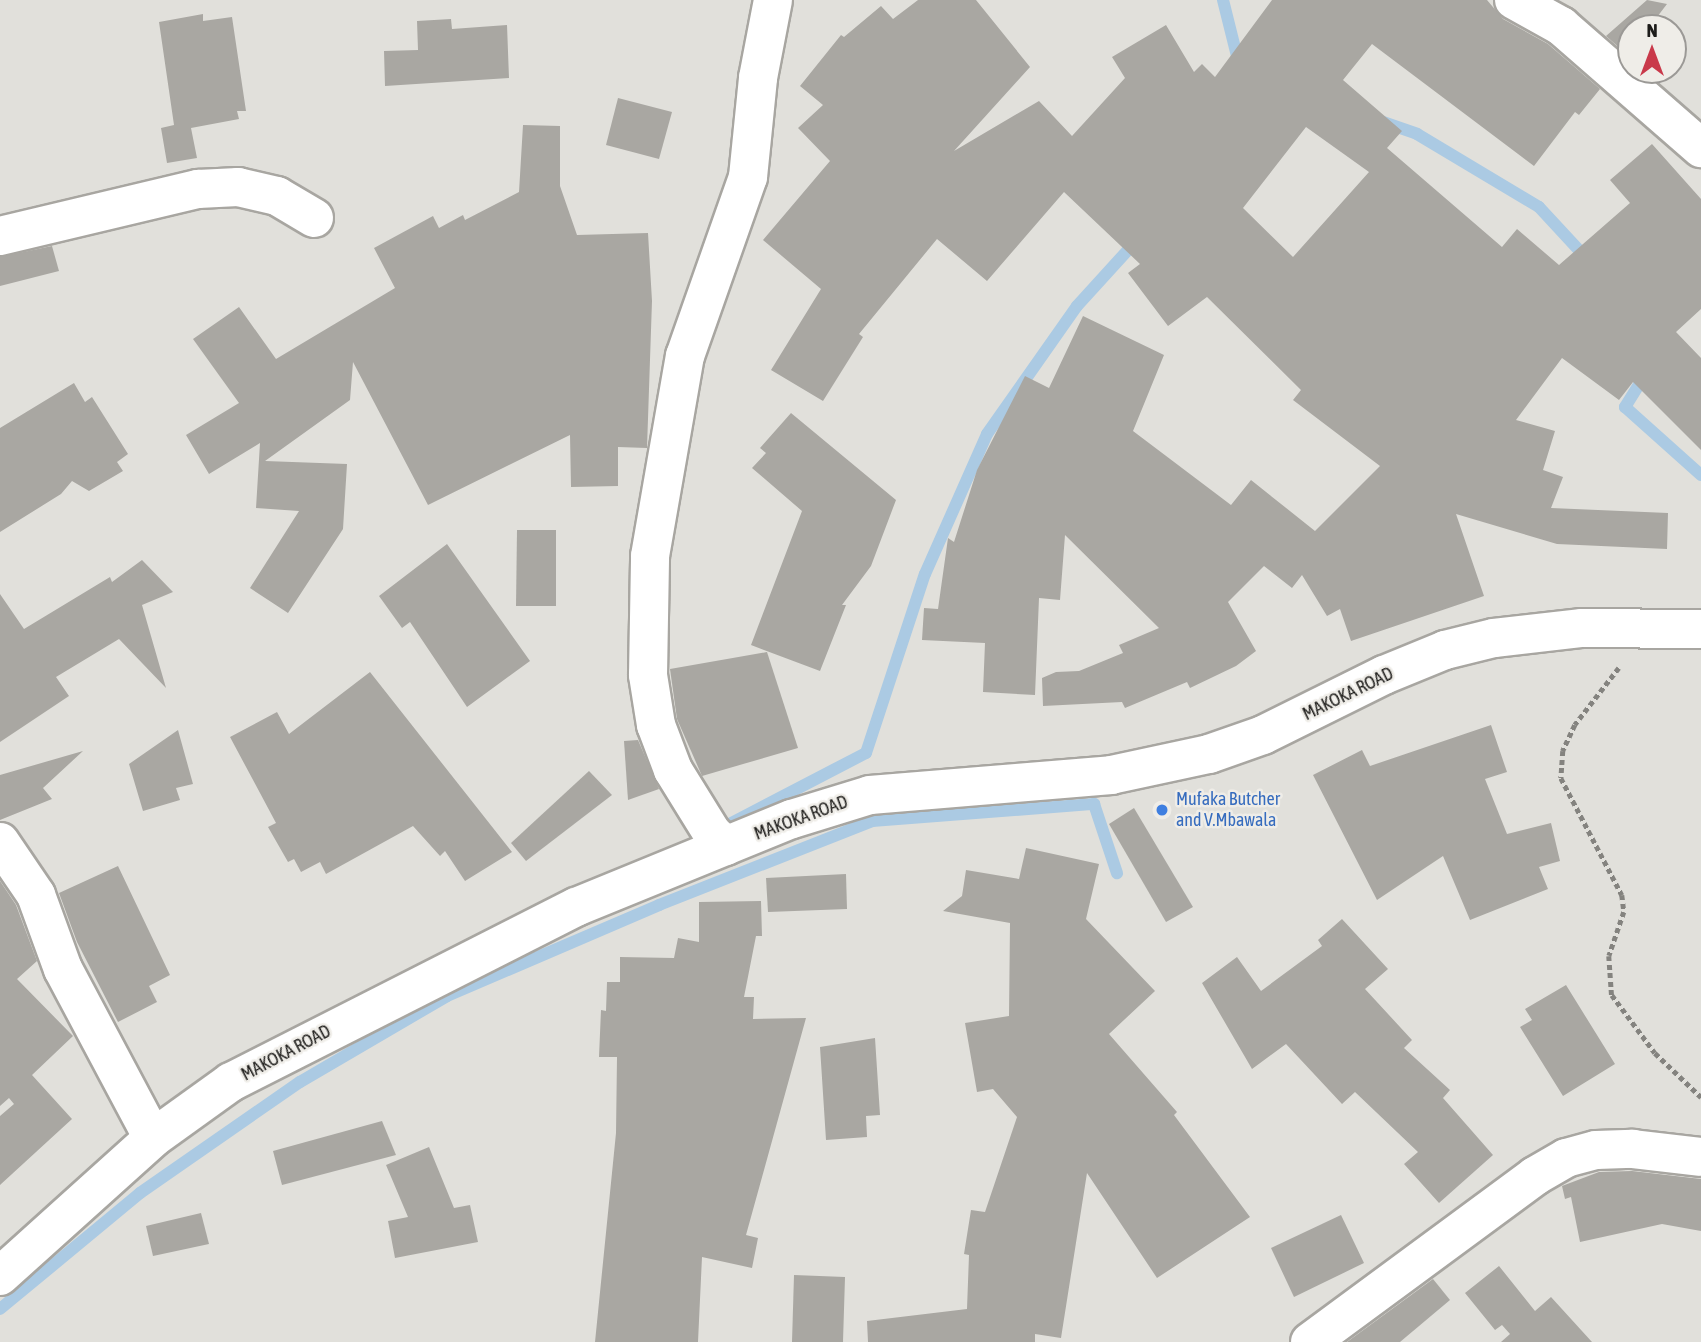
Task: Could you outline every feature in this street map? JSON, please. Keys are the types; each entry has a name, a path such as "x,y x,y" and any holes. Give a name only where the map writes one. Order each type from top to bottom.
{"street":[{"path":"726,846 712,833 673,770 656,725 647,648 650,556 685,356 748,177 758,78 774,0"},
{"path":"1514,0 1561,26 1701,148"},
{"path":"0,236 198,189 238,187 277,196 314,218"},
{"name":"MAKOKA ROAD","path":"0,1276 153,1138 231,1082 468,958 576,907 726,846 870,795 1111,775 1209,754 1263,735 1384,675 1445,650 1494,638 1651,625 1701,629"},
{"path":"0,842 36,895 63,969 153,1138"},
{"path":"1310,1342 1535,1176 1566,1158 1596,1150 1633,1149 1701,1157"}],"path":[{"path":"1651,625 1575,725 1563,751 1561,778 1622,895 1623,912 1609,956 1612,995 1655,1053 1701,1097"}],"building":[{"path":"918,0 976,0 1030,67 954,151 1039,101 1072,136 1125,78 1112,57 1166,25 1194,72 1202,64 1215,77 1272,0 1487,0 1503,19 1548,44 1600,89 1579,115 1575,112 1534,166 1372,44 1343,80 1402,131 1387,148 1502,247 1517,229 1559,265 1630,203 1610,180 1652,144 1701,199 1701,309 1676,332 1701,358 1701,450 1633,382 1619,400 1562,358 1516,420 1555,431 1543,470 1563,477 1551,508 1668,513 1667,549 1557,544 1456,514 1484,596 1351,641 1340,609 1327,616 1302,575 1292,588 1264,566 1228,602 1256,651 1236,666 1190,688 1187,682 1125,708 1122,702 1043,706 1042,678 1056,672 1079,671 1123,653 1119,645 1159,628 1065,535 1060,600 1039,598 1035,695 983,692 985,643 922,640 924,608 938,609 948,538 954,542 977,470 1025,376 1049,388 1083,316 1164,355 1133,431 1231,505 1251,480 1315,531 1380,466 1293,400 1301,390 1207,297 1168,326 1128,273 1140,264 1064,192 987,281 937,239 859,334 863,337 823,401 771,370 821,289 763,240 830,161 798,128 823,105 800,86 841,35 844,37 881,6 893,19","holes":["1306,127 1369,172 1293,257 1243,208"]},
{"path":"1647,0 1667,4 1659,14 1631,14"},
{"path":"203,14 203,21 232,17 246,111 237,111 239,119 191,128 197,158 167,163 161,128 174,125 159,22"},
{"path":"451,19 452,29 507,25 509,78 385,86 384,51 418,50 417,21"},
{"path":"1617,26 1617,46 1606,36"},
{"path":"618,98 672,112 659,159 606,145"},
{"path":"523,125 560,126 560,186 577,235 648,233 652,301 647,448 618,447 618,486 571,487 570,435 428,505 353,362 350,400 265,461 347,464 343,529 288,613 250,588 299,511 256,508 260,443 209,474 186,435 239,403 193,339 239,307 276,359 395,288 374,248 433,216 439,228 463,215 465,220 519,192"},
{"path":"52,246 59,271 0,286 0,257"},
{"path":"74,383 85,402 92,397 128,454 117,462 123,471 89,491 72,481 61,494 0,532 0,428"},
{"path":"791,413 896,500 871,566 842,605 846,605 820,671 751,645 802,511 752,468 766,453 760,448"},
{"path":"517,530 556,530 556,606 516,606"},
{"path":"447,544 530,661 467,707 410,622 402,628 379,596"},
{"path":"142,560 173,592 142,605 166,688 119,639 56,677 69,696 0,742 0,594 24,629 110,577 112,582"},
{"path":"767,652 798,748 702,776 677,719 670,669"},
{"path":"370,672 512,852 465,881 445,851 440,856 413,826 326,874 320,862 301,872 294,859 288,862 268,827 276,823 230,737 277,712 289,734"},
{"path":"1491,725 1507,772 1485,779 1507,834 1551,823 1560,861 1539,867 1548,889 1470,920 1443,856 1377,900 1313,775 1362,750 1370,766"},
{"path":"178,730 193,784 176,788 180,800 143,811 129,764"},
{"path":"638,740 659,789 628,800 624,741"},
{"path":"83,751 43,788 52,799 0,820 0,775"},
{"path":"589,771 612,795 526,861 511,843"},
{"path":"1134,808 1193,907 1166,922 1109,824"},
{"path":"1026,848 1099,864 1086,919 1155,991 1109,1034 1177,1112 1174,1115 1250,1217 1157,1278 1087,1173 1061,1338 1035,1334 1035,1342 868,1342 867,1321 967,1309 969,1255 964,1254 971,1210 985,1212 1017,1117 993,1089 977,1092 965,1023 1009,1016 1010,923 943,911 962,896 966,870 1019,879"},
{"path":"118,866 170,975 149,986 157,1002 118,1022 77,942 59,893"},
{"path":"846,874 847,909 768,912 766,878"},
{"path":"0,881 16,905 37,961 17,979 73,1036 32,1075 72,1119 0,1185 0,1116 14,1104 9,1098 0,1106"},
{"path":"761,901 762,936 756,936 744,997 754,997 753,1019 806,1018 746,1235 758,1238 752,1268 702,1257 698,1342 595,1342 616,1133 617,1057 599,1057 601,1010 606,1011 607,982 620,982 620,957 674,958 678,938 699,942 699,902"},
{"path":"1342,919 1388,969 1365,989 1412,1040 1404,1048 1450,1090 1443,1098 1493,1155 1439,1203 1404,1164 1418,1152 1355,1092 1342,1104 1286,1044 1252,1069 1202,983 1237,957 1261,991 1322,946 1318,940"},
{"path":"1566,985 1615,1064 1563,1096 1520,1027 1532,1020 1525,1009"},
{"path":"875,1038 880,1115 866,1116 867,1137 826,1140 820,1047"},
{"path":"382,1121 396,1155 282,1185 273,1151"},
{"path":"429,1147 454,1208 470,1205 478,1242 395,1258 388,1221 408,1217 386,1165"},
{"path":"1632,1171 1701,1179 1701,1231 1662,1224 1580,1242 1571,1197 1565,1199 1562,1186 1599,1172"},
{"path":"201,1213 209,1244 153,1256 146,1226"},
{"path":"1341,1215 1364,1263 1294,1297 1271,1248"},
{"path":"1499,1266 1535,1311 1551,1297 1592,1342 1501,1342 1510,1334 1502,1325 1495,1330 1465,1293"},
{"path":"794,1275 845,1277 843,1342 792,1342"},
{"path":"1433,1279 1450,1300 1400,1342 1347,1342"}],"waterway":[{"path":"1223,0 1239,64"},
{"path":"1383,122 1417,134 1539,207 1589,261"},
{"path":"716,831 866,753 925,574 987,434 1077,306 1137,240"},
{"path":"1645,375 1625,407 1701,475"},
{"path":"0,1309 140,1193 300,1082 447,996 659,905 872,821 1094,804 1117,873"}],"place":[{"name":"Mufaka Butcher and V.Mbawala","path":"1162,810"}]}
